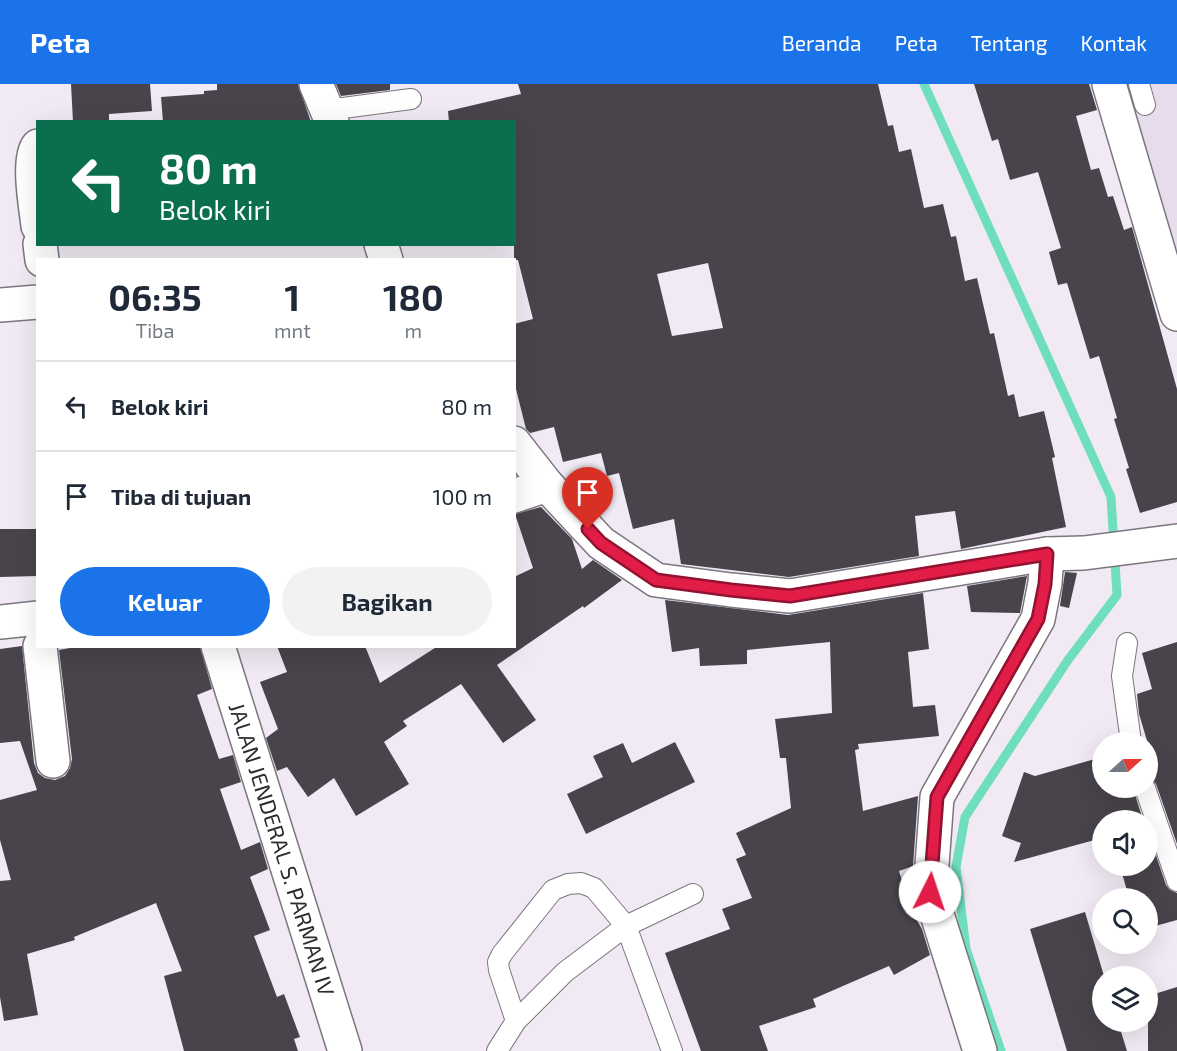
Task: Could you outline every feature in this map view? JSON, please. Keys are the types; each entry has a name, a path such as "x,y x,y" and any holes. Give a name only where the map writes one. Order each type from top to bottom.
{"street":[{"path":"1109,84 1177,314"},
{"path":"36,148 33,168 36,203"},
{"path":"0,305 36,302"},
{"path":"516,446 547,485 601,543 656,580 790,596 1047,554 1084,553 1165,543"},
{"path":"516,495 547,485"},
{"path":"980,1051 930,892 937,797 1038,619 1045,584 1047,554"},
{"path":"0,622 36,628"},
{"path":"40,648 53,761"},
{"name":"JALAN JENDERAL S. PARMAN IV","path":"219,648 345,1051"}],"lane":[{"path":"1139,84 1145,105"},
{"path":"326,105 411,99"},
{"path":"1127,643 1122,676 1130,732"},
{"path":"1149,798 1177,881"},
{"path":"516,1021 498,962 553,890 574,884 594,888 626,926 672,1051"},
{"path":"497,1051 516,1021 565,972 626,926 693,894"}],"shaded area":[{"path":"1121,84 1177,84 1177,272"}],"building":[{"path":"71,84 150,84 152,111 109,114 109,120 73,120"},
{"path":"217,84 298,84 310,120 163,120 161,97 204,94 204,91 217,90"},
{"path":"336,84 390,84 390,90 341,96"},
{"path":"518,84 878,84 888,126 893,125 899,152 911,149 924,208 943,204 951,237 956,236 965,281 977,278 990,334 994,333 1008,396 1014,394 1019,417 1044,411 1055,457 1052,458 1066,527 961,549 955,511 915,516 919,556 789,577 681,564 674,519 633,529 619,473 607,476 601,453 563,462 554,427 530,433 526,429 516,389 516,323 533,319 518,260 514,258 514,246 516,246 516,120 449,120 448,111 521,94","holes":["708,263 723,328 672,336 657,274"]},
{"path":"974,84 1089,84 1097,110 1076,116 1091,170 1099,168 1108,197 1113,196 1124,230 1132,227 1177,389 1177,502 1140,513 1126,469 1129,468 1114,419 1117,418 1099,356 1090,359 1067,283 1058,285 1049,252 1061,248 1038,172 1010,180 998,139 992,141"},
{"path":"541,507 572,539 582,569 593,560 622,580 497,665 536,720 503,743 461,684 403,721 407,726 384,742 409,784 356,816 334,778 308,797 287,767 277,771 266,738 278,729 260,682 287,672 278,648 366,648 380,683 435,648 516,648 516,576 533,568 516,514"},
{"path":"0,529 36,529 36,576 0,577"},
{"path":"1065,572 1077,573 1069,608 1060,606"},
{"path":"1027,576 1020,613 971,612 967,586"},
{"path":"923,593 929,649 908,652 913,707 935,705 939,736 858,744 859,749 855,750 863,811 918,796 913,866 899,871 911,910 922,929 930,955 894,975 889,966 813,999 816,1007 759,1026 768,1051 701,1051 665,953 730,929 722,909 752,898 736,859 746,855 736,833 791,808 786,758 780,758 775,719 832,713 830,642 747,650 747,664 700,666 699,648 672,652 665,600 788,615"},
{"path":"1177,642 1177,844 1158,790 1158,732 1144,732 1139,714 1137,694 1152,689 1142,653"},
{"path":"22,646 34,763 38,773 45,778 55,780 65,776 72,759 59,650 70,648 201,648 212,689 197,695 219,759 233,755 241,782 220,789 241,850 260,842 268,869 250,877 270,930 254,936 277,997 284,994 300,1037 294,1039 298,1051 184,1051 164,976 182,971 156,903 74,937 75,940 27,954 38,1015 4,1021 0,997 0,881 11,880 0,840 0,800 37,790 20,741 0,743 0,649"},
{"path":"675,742 695,782 586,834 567,794 603,777 593,756 623,743 632,763"},
{"path":"1092,760 1092,798 1136,798 1140,810 1092,810 1092,841 1014,862 1021,843 1002,836 1024,772 1035,776"},
{"path":"1158,861 1166,885 1177,893 1177,920 1158,925 1158,888 1126,888 1123,876 1158,876"},
{"path":"1085,912 1092,936 1092,954 1097,954 1101,966 1092,966 1092,1032 1121,1032 1127,1051 1067,1051 1030,929"},
{"path":"1177,987 1177,1051 1148,1051 1148,1032 1158,1032 1158,993"}],"waterway":[{"path":"924,84 1111,497 1117,595 1068,660 965,817 956,867 966,949 1001,1051"}],"route":[{"path":"588,529 601,543 656,580 790,596 1047,554 1045,584 1038,619 937,797 930,892"}]}
